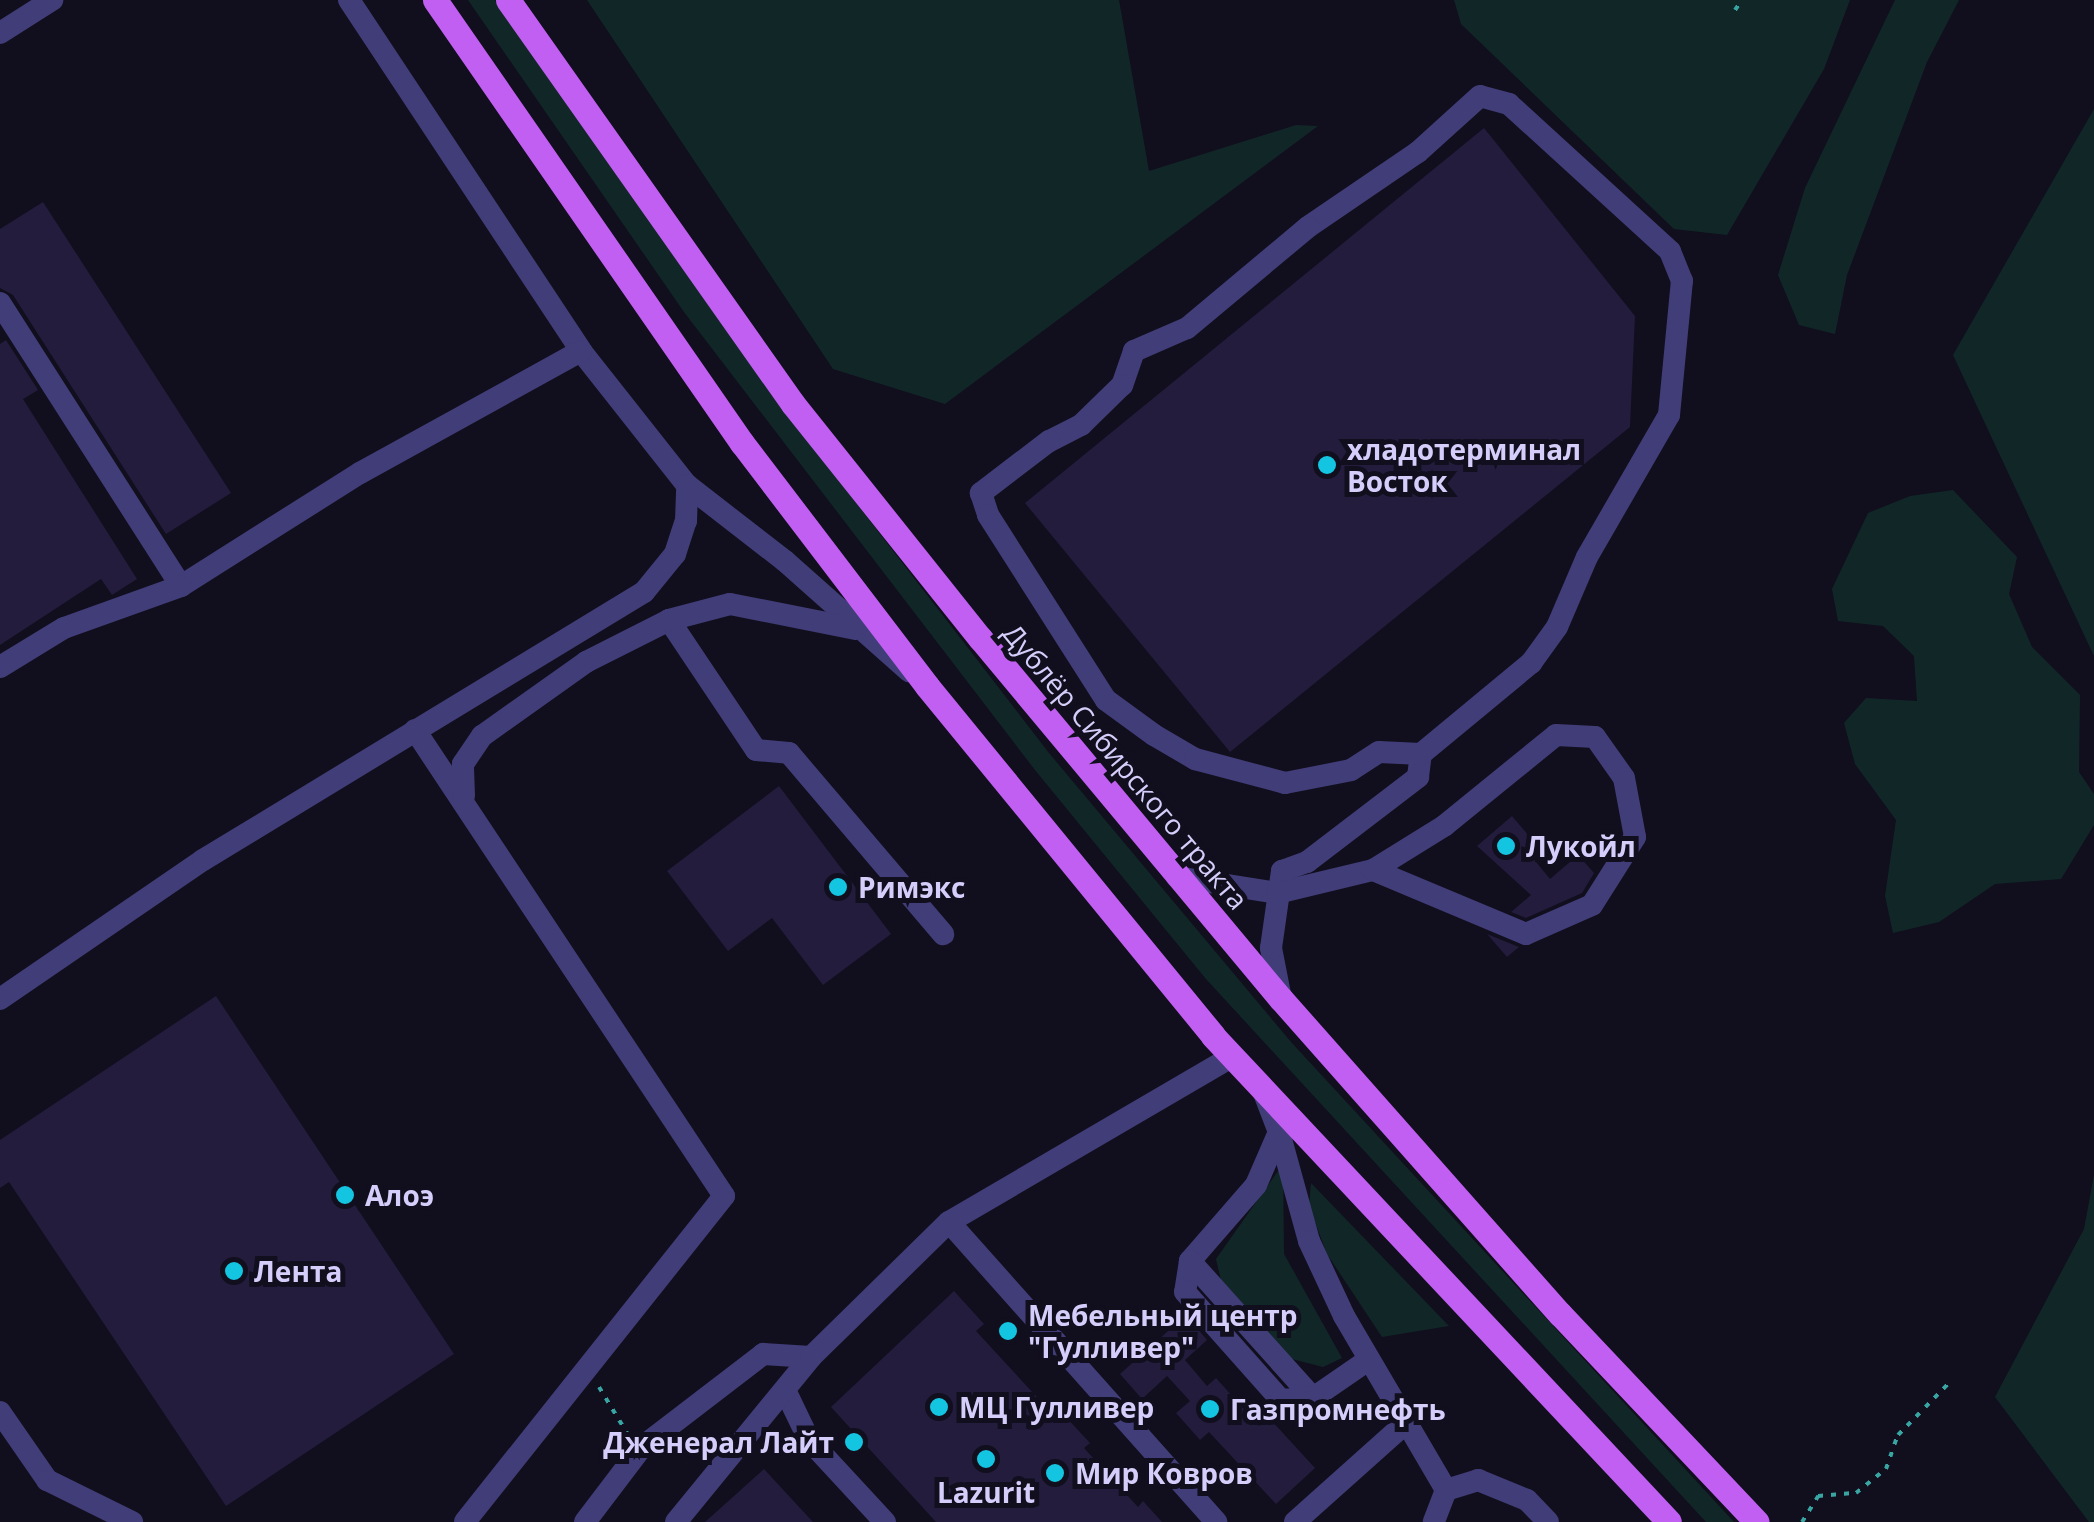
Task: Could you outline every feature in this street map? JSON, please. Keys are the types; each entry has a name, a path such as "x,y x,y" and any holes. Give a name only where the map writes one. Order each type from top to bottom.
{"main road":[{"path":"435,0 742,444 926,686 1232,1056 1669,1522"},
{"name":"Дублёр Сибирского тракта","path":"508,0 793,404 1177,877 1560,1314 1757,1522"}],"lane":[{"path":"0,33 52,0"},
{"path":"349,0 581,350 686,485 786,561 926,686"},
{"path":"1282,1000 1271,948 1282,871 1306,862 1418,777 1421,754 1490,702 1557,627 1587,556 1669,415 1682,281 1670,251 1509,104 1480,96 1418,152 1308,227 1187,328 1134,351 1122,384 1081,426 1049,440 981,493 988,515 1106,700 1167,743 1229,771 1285,782 1351,770 1379,752 1421,754"},
{"path":"0,302 181,586"},
{"path":"0,667 64,628 181,586 360,473 581,350"},
{"path":"0,999 203,860 644,592 675,554 686,521 686,485"},
{"path":"464,797 463,764 482,736 586,662 669,620 730,604 859,630"},
{"path":"669,620 756,750 789,753 942,934"},
{"path":"416,730 723,1192 465,1522"},
{"path":"1177,877 1277,893 1372,870 1444,826 1556,735 1595,737 1624,778 1634,838 1592,905 1526,934 1372,870"},
{"path":"676,1522 811,1358 949,1222 1232,1056"},
{"path":"1263,1090 1279,1132 1309,1241 1368,1360 1446,1490"},
{"path":"1279,1132 1256,1185 1190,1261 1185,1292 1281,1400 1313,1398 1368,1360"},
{"path":"949,1222 1216,1522"},
{"path":"585,1522 642,1447 762,1354 811,1358"},
{"path":"785,1390 809,1440 885,1522"},
{"path":"0,1412 46,1480 132,1522"},
{"path":"1295,1522 1407,1422"},
{"path":"1446,1490 1478,1480 1527,1500 1548,1522"},
{"path":"1434,1522 1446,1490"}],"path":[{"path":"1735,10 1742,0"},
{"path":"584,1370 606,1395 614,1420 642,1447"},
{"path":"1802,1522 1818,1496 1856,1493 1886,1470 1898,1435 1949,1383"}],"green space":[{"path":"468,0 495,0 765,385 1049,753 1291,1042 1734,1522 1706,1522 1206,979 1035,770 684,312"},
{"path":"587,0 1119,0 1149,171 1296,125 1318,126 945,404 833,369"},
{"path":"1454,0 1850,0 1824,69 1727,235 1674,229 1461,24"},
{"path":"1895,0 1959,0 1927,62 1847,275 1835,334 1799,325 1778,275 1805,188"},
{"path":"2094,109 2094,656 1953,355"},
{"path":"1953,490 2017,557 2009,594 2032,647 2080,695 2079,772 2094,794 2094,825 2061,879 1995,884 1939,922 1893,933 1885,896 1896,820 1855,764 1844,723 1866,698 1917,701 1914,656 1883,626 1838,621 1832,589 1868,513 1910,496"},
{"path":"1283,1164 1284,1254 1342,1358 1323,1367 1288,1358 1223,1289 1216,1259"},
{"path":"2094,1175 2094,1522 2089,1522 1995,1397 2084,1229"},
{"path":"1311,1183 1449,1326 1382,1337 1327,1254 1309,1206"}],"building":[{"name":"хладотерминал Восток","path":"1484,128 1635,316 1630,427 1230,752 1025,503"},
{"path":"43,202 231,493 166,534 13,295 0,288 0,229"},
{"path":"6,340 38,390 23,399 137,579 112,595 101,579 0,645 0,344"},
{"path":"779,786 891,934 823,985 772,918 728,951 667,871"},
{"path":"1512,816 1535,843 1527,851 1550,879 1578,855 1594,873 1582,893 1526,918 1511,912 1531,895 1477,846"},
{"path":"1487,934 1519,947 1507,957"},
{"name":"Лента","path":"216,996 454,1354 226,1506 9,1182 0,1188 0,1140"},
{"name":"МЦ Гулливер","path":"954,1291 984,1324 976,1331 1047,1408 1053,1403 1090,1443 1084,1448 1138,1507 1143,1501 1162,1522 936,1522 831,1407"},
{"path":"1186,1315 1207,1340 1185,1360 1207,1386 1216,1378 1259,1426 1269,1418 1315,1468 1276,1504 1209,1432 1200,1440 1176,1413 1190,1401 1167,1376 1142,1399 1120,1374"},
{"path":"764,1469 813,1522 705,1522"}],"place":[{"name":"хладотерминал Восток","path":"1327,465"},
{"name":"Лукойл","path":"1506,846"},
{"name":"Римэкс","path":"838,887"},
{"name":"Алоэ","path":"345,1195"},
{"name":"Лента","path":"234,1271"},
{"name":"Мебельный центр \"Гулливер\"","path":"1008,1331"},
{"name":"МЦ Гулливер","path":"939,1407"},
{"name":"Газпромнефть","path":"1210,1409"},
{"name":"Дженерал Лайт","path":"854,1442"},
{"name":"Lazurit","path":"986,1459"},
{"name":"Мир Ковров","path":"1055,1473"}]}
